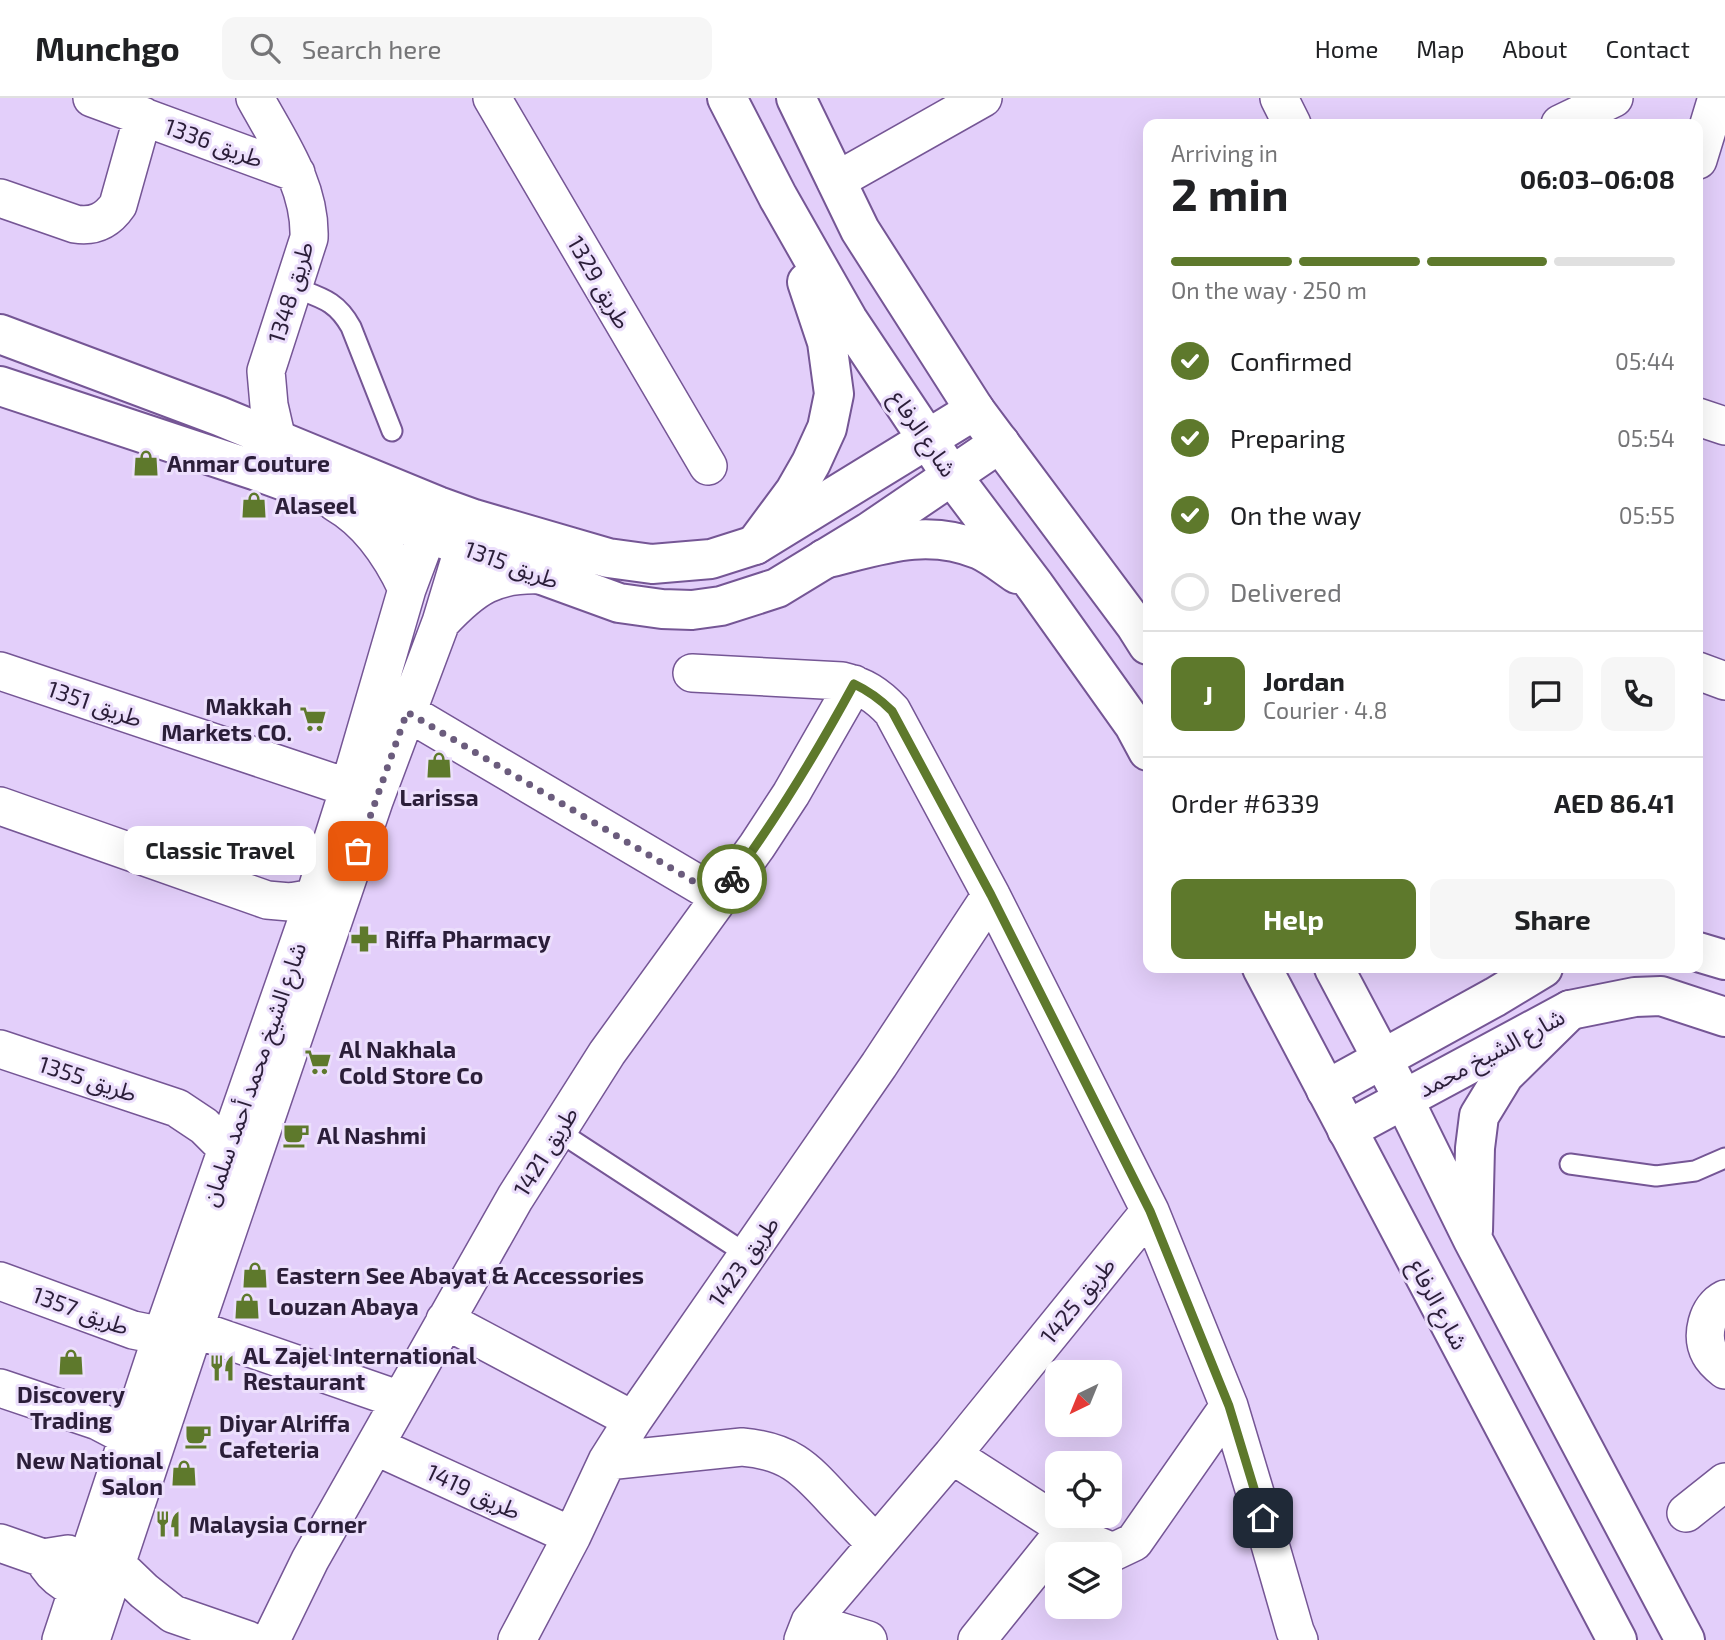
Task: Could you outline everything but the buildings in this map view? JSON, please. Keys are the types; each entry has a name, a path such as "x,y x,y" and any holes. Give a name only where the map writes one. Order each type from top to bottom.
{"main road":[{"name":"شارع الرفاع","path":"727,98 778,197 848,320 952,476 1035,586 1134,725 1143,742"},
{"path":"796,98 860,230 975,410 1143,637"},
{"path":"755,545 811,463 827,428 834,394 827,342 778,197"},
{"name":"طريق 1315","path":"0,334 277,440 451,526 542,575 619,603 662,609 692,610 721,606 777,588 869,532 1000,443"},
{"name":"طريق 1315","path":"0,386 323,495 451,526 608,558 652,564 711,559 755,545 975,410"},
{"path":"240,425 243,449 254,470"},
{"path":"824,559 912,539 948,540 982,551 1035,586"},
{"path":"1703,953 1725,960"},
{"name":"شارع الرفاع","path":"1265,973 1617,1640"},
{"path":"1337,973 1685,1640"},
{"name":"شارع الشيخ محمد","path":"1326,1090 1535,973"},
{"name":"شارع الشيخ محمد","path":"1346,1130 1570,1010 1635,997 1661,996 1725,1017"},
{"path":"1474,1240 1473,1178 1479,1116 1504,1075 1570,1010"}],"street":[{"name":"طريق 1336","path":"92,98 296,173"},
{"name":"طريق 1348","path":"255,98 296,173 310,222 309,238 266,371 269,405 277,440"},
{"name":"طريق 1329","path":"492,98 708,466"},
{"path":"836,181 983,98"},
{"path":"1279,98 1290,119"},
{"path":"1570,119 1614,98"},
{"path":"1703,144 1715,104"},
{"path":"0,198 75,224 95,224 104,220 118,205 143,116"},
{"name":"طريق 1348","path":"240,425 239,412 247,388 255,378 266,371"},
{"path":"1703,419 1725,426"},
{"path":"323,495 342,506 373,534 387,551 407,589"},
{"name":"شارع الشيخ محمد أحمد سلمان","path":"91,1640 98,1574 127,1440 179,1330 228,1149 314,898 407,589 451,526"},
{"name":"شارع الشيخ محمد أحمد سلمان","path":"61,1640 98,1574 179,1330 441,622 451,526"},
{"path":"441,622 465,598 485,584 509,576 542,575"},
{"name":"طريق 1351","path":"0,671 349,788"},
{"path":"692,673 842,681 869,691 892,711 991,895 1150,1211 1229,1406 1256,1496 1288,1637"},
{"path":"1703,673 1725,681"},
{"name":"طريق 1421","path":"271,1640 310,1560 515,1198 607,1053 791,794 854,684"},
{"path":"407,712 720,897"},
{"path":"0,806 267,900 290,902 314,898"},
{"name":"طريق 1423","path":"517,1640 572,1536 607,1461 633,1420 879,1065 991,895"},
{"name":"طريق 1355","path":"0,1049 177,1108 204,1126 228,1149"},
{"name":"طريق 1355","path":"177,1108 212,1106 246,1096"},
{"name":"طريق 1425","path":"807,1631 1150,1211"},
{"name":"طريق 1357","path":"0,1281 133,1330 148,1333 179,1330 400,1400"},
{"path":"1723,1300 1708,1318 1705,1333 1709,1353 1725,1370"},
{"path":"444,1320 633,1420"},
{"path":"0,1388 98,1421 119,1432 127,1440"},
{"path":"976,1640 1067,1528 1082,1539 1113,1552 1134,1542 1229,1406"},
{"name":"طريق 1419","path":"375,1446 572,1536"},
{"path":"607,1461 741,1447 761,1448 776,1453 807,1471 876,1544"},
{"path":"952,1455 1045,1514"},
{"path":"1686,1513 1725,1482"},
{"path":"0,1543 43,1558 64,1555 98,1574 144,1591 173,1614 248,1640"},
{"name":"طريق 1425","path":"807,1631 868,1640"}],"lane":[{"path":"293,287 328,300 347,319 392,431"},
{"path":"558,1131 748,1255"},
{"path":"1570,1164 1656,1176 1695,1171 1725,1158"}],"way so far":[{"path":"358,851 407,712 720,897 732,879"}],"place":[{"name":"Anmar Couture","path":"146,463"},
{"name":"Alaseel","path":"254,505"},
{"name":"Makkah Markets CO.","path":"313,719"},
{"name":"Larissa","path":"439,765"},
{"name":"Classic Travel","path":"358,851"},
{"name":"Riffa Pharmacy","path":"364,939"},
{"name":"Al Nakhala Cold Store Co","path":"318,1062"},
{"name":"Al Nashmi","path":"296,1135"},
{"name":"Eastern See Abayat & Accessories","path":"255,1275"},
{"name":"Louzan Abaya","path":"247,1306"},
{"name":"Discovery Trading","path":"71,1362"},
{"name":"AL Zajel International Restaurant","path":"222,1368"},
{"name":"Diyar Alriffa Cafeteria","path":"198,1436"},
{"name":"New National Salon","path":"184,1473"},
{"name":"Malaysia Corner","path":"168,1524"}],"route":[{"path":"732,879 791,794 854,684 881,700 892,711 991,895 1150,1211 1229,1406 1263,1518"}]}
